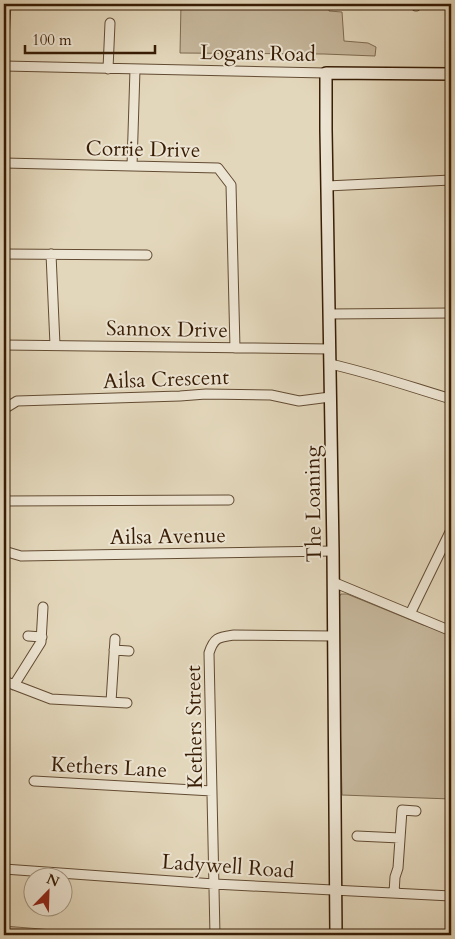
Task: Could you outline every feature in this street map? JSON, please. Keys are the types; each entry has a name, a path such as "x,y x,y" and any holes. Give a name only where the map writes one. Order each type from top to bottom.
{"street":[{"path":"4,39 6,4"},
{"path":"108,69 110,23"},
{"name":"Logans Road","path":"4,66 451,74"},
{"path":"132,166 135,69"},
{"name":"The Loaning","path":"326,73 336,935"},
{"name":"Corrie Drive","path":"4,163 218,168 232,185 235,348"},
{"path":"327,186 451,180"},
{"path":"4,254 147,256"},
{"path":"51,254 55,345"},
{"path":"329,314 451,313"},
{"name":"Sannox Drive","path":"4,345 330,350"},
{"path":"330,364 364,371 392,382 451,399"},
{"name":"Ailsa Crescent","path":"4,409 17,401 206,394 271,395 299,401 330,397"},
{"path":"4,501 229,500"},
{"path":"410,614 451,531"},
{"name":"Ailsa Avenue","path":"4,551 21,556 333,551"},
{"path":"332,582 451,631"},
{"path":"14,685 42,642 43,607"},
{"name":"Kethers Street","path":"215,935 209,653 213,642 220,636 234,635 334,636"},
{"path":"28,636 42,637"},
{"path":"111,702 115,639"},
{"path":"114,650 129,651"},
{"path":"4,681 51,699 127,703"},
{"name":"Kethers Lane","path":"34,780 212,791"},
{"path":"394,893 395,877 398,868 402,810 416,811"},
{"path":"357,836 400,838"},
{"name":"Ladywell Road","path":"4,869 214,884 451,896"}],"shaded area":[{"path":"181,4 329,4 329,11 342,12 344,41 368,43 376,47 375,56 180,53"},
{"path":"341,594 347,594 423,625 451,633 451,799 342,795 337,600"},
{"path":"4,926 114,935 4,935"}]}
